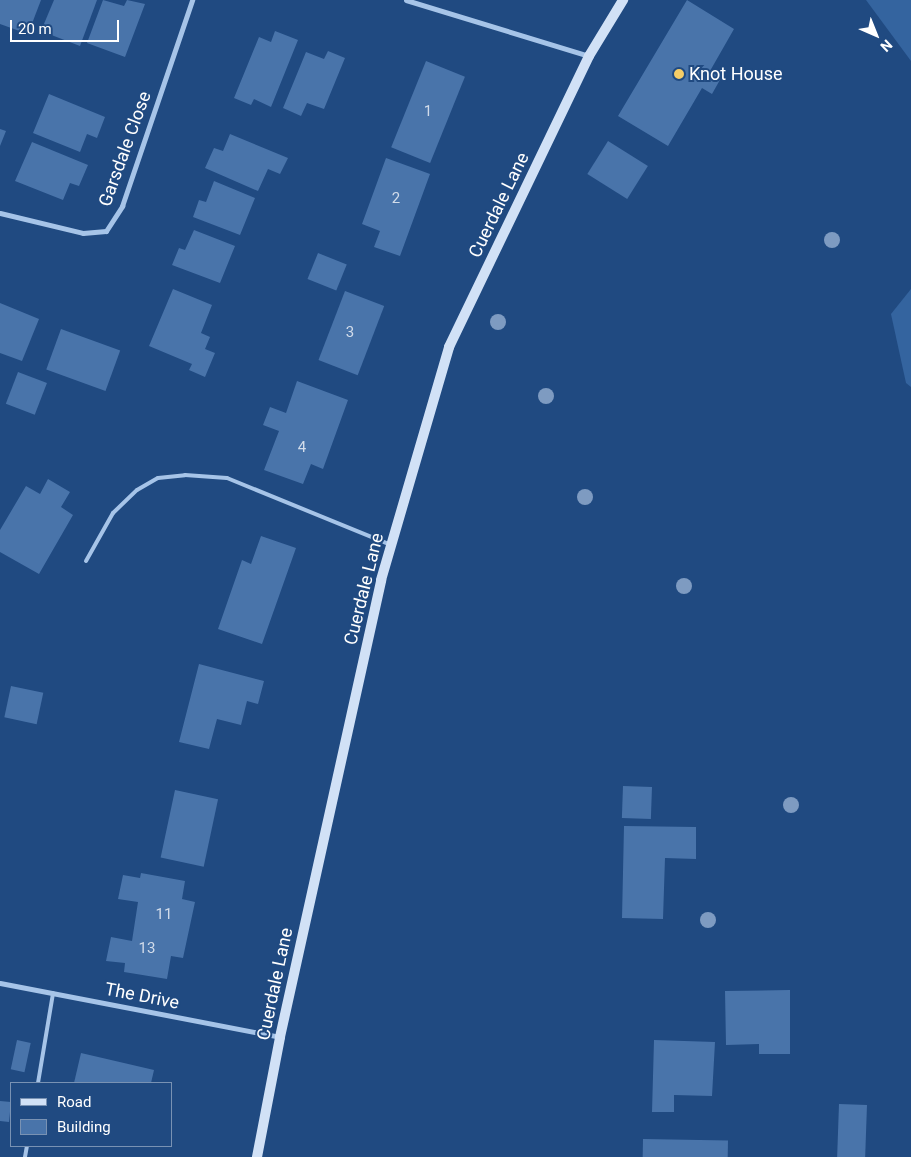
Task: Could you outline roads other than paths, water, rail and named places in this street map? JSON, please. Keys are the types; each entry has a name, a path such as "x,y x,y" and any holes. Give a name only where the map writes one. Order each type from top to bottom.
{"main road":[{"name":"Cuerdale Lane","path":"257,1157 280,1037 391,545 448,347 589,56 624,0"}],"street":[{"name":"Garsdale Close","path":"0,213 83,233 106,231 122,206 192,0"},
{"path":"406,0 589,56"},
{"name":"The Drive","path":"0,983 280,1037"}],"lane":[{"path":"86,561 113,513 137,490 158,478 185,476 227,478 391,545"},
{"path":"38,1082 53,993"}],"place":[{"name":"Knot House","path":"679,74"}]}
